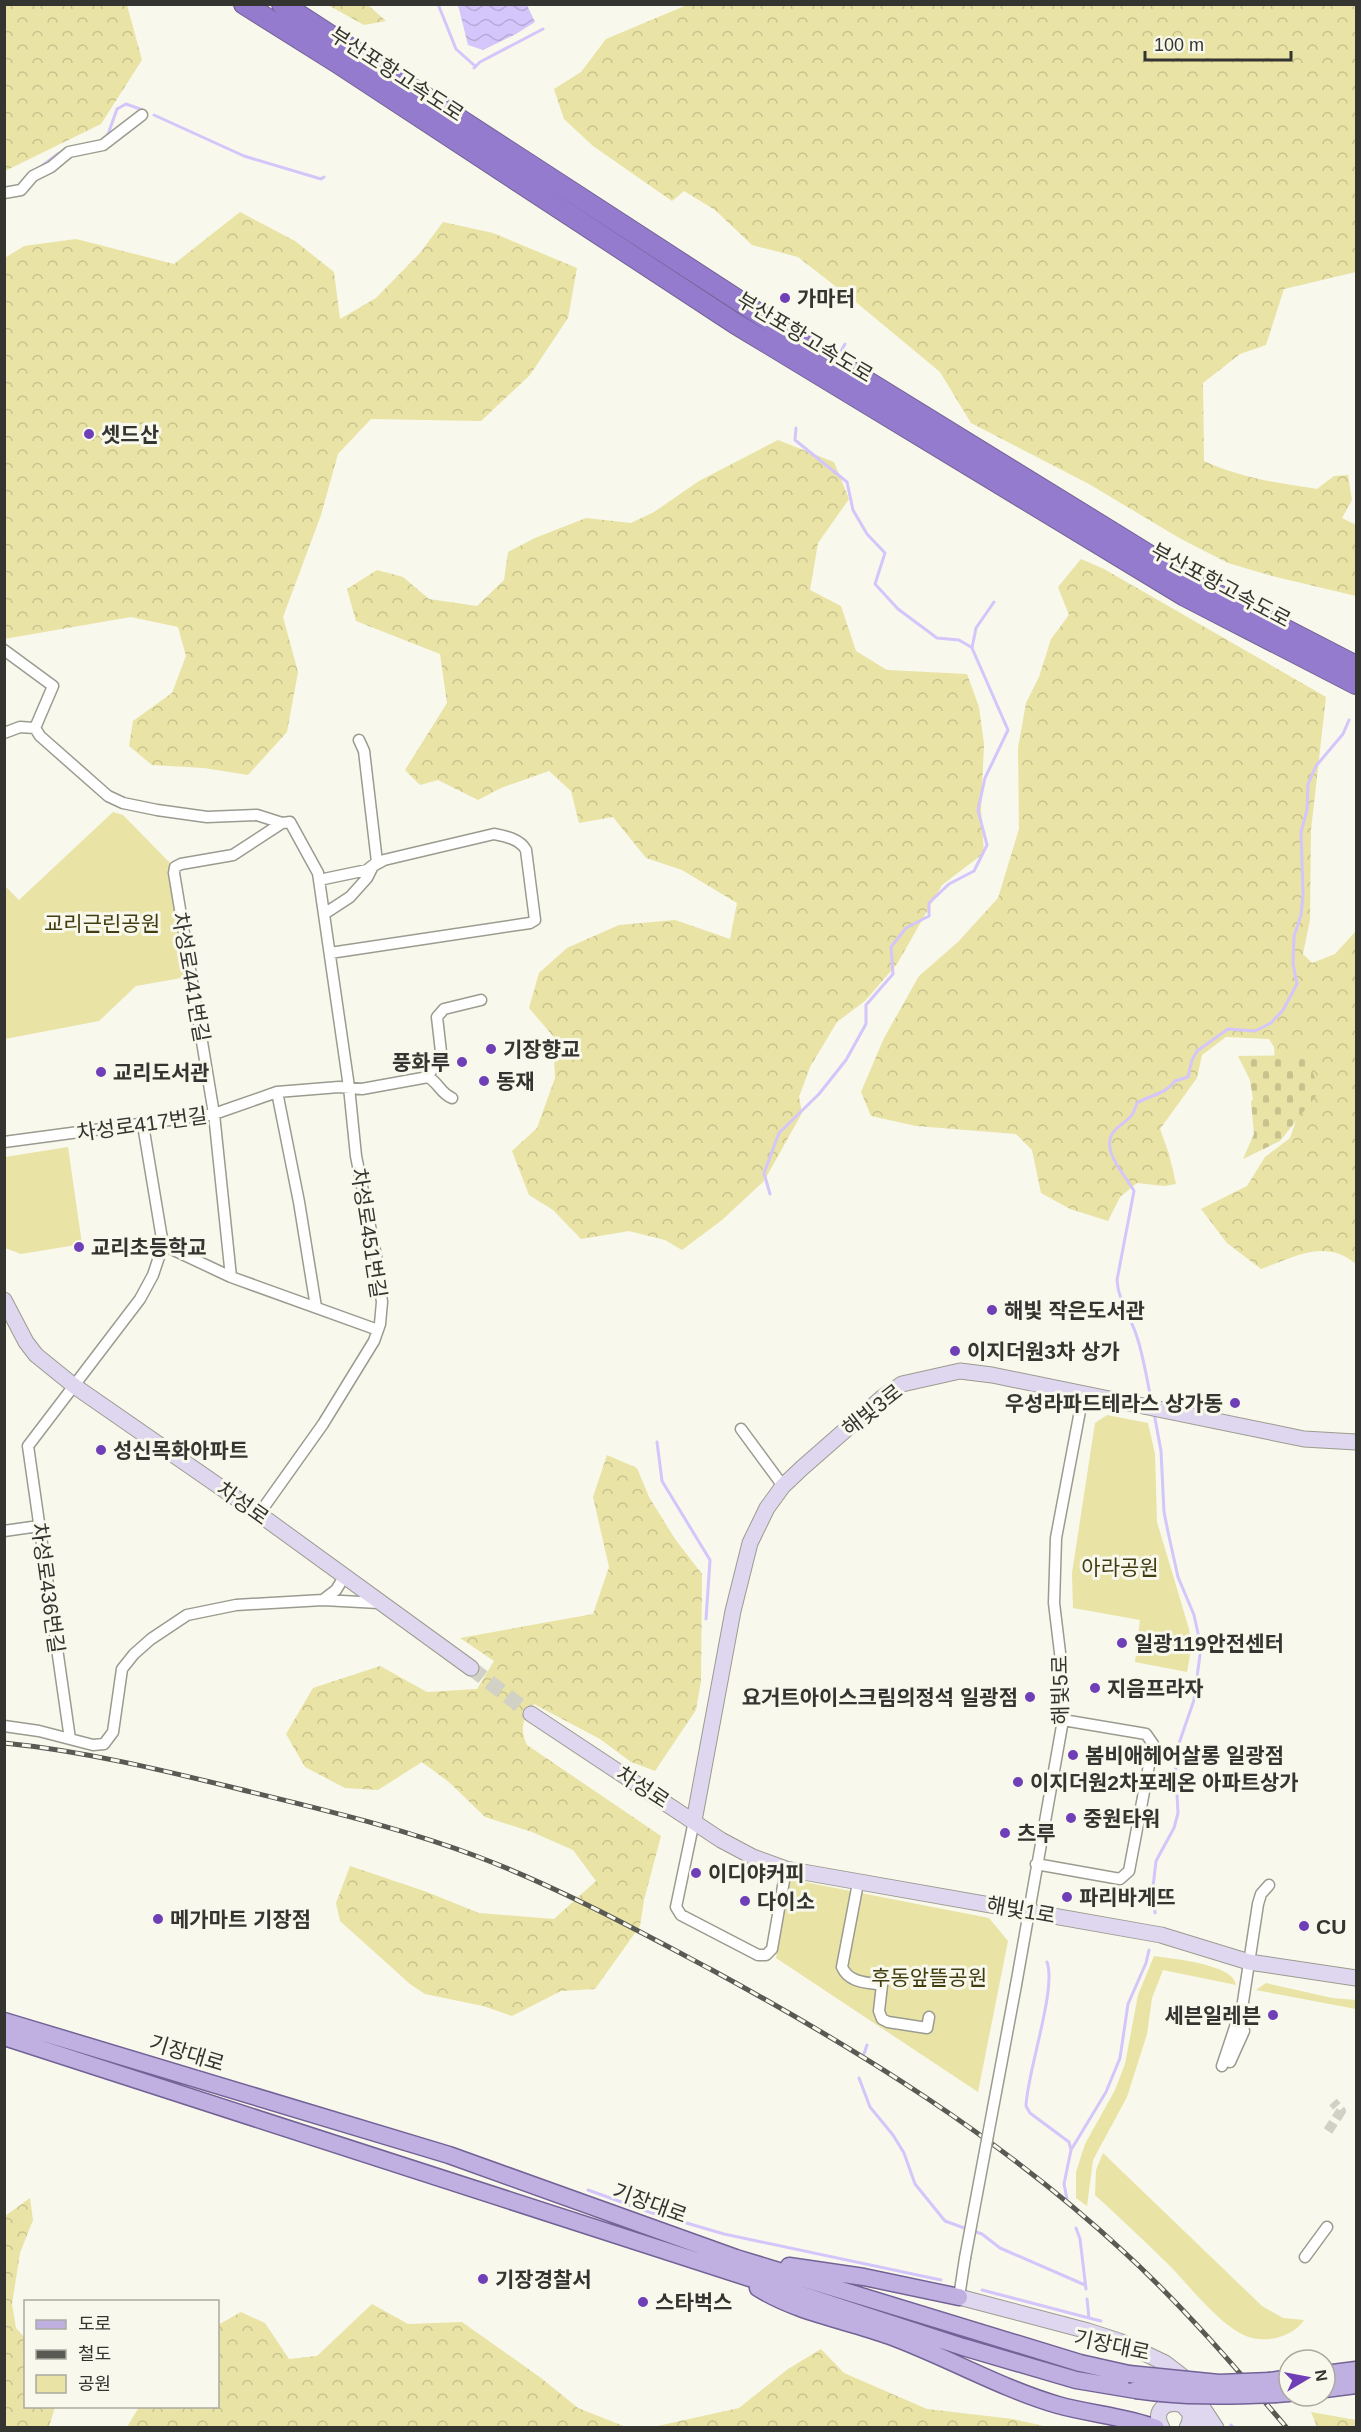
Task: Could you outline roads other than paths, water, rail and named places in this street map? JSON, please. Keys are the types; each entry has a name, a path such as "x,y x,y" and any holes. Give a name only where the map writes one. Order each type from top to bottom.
{"highway":[{"name":"부산포항고속도로","path":"243,4 338,63 736,324 1185,596 1356,684"},
{"name":"부산포항고속도로","path":"282,4 787,332 1181,575 1356,666"}],"main road":[{"name":"기장대로","path":"4,2021 449,2155 735,2266 963,2347 1076,2380 1163,2394 1217,2397 1277,2389"},
{"name":"기장대로","path":"4,2037 735,2266 1069,2360 1129,2374 1277,2389"},
{"path":"735,2266 864,2277 959,2297"},
{"path":"735,2266 780,2302 891,2337 968,2371 1058,2405 1142,2422 1156,2427"},
{"path":"1337,2372 1356,2370"},
{"path":"1337,2387 1356,2385"}],"street":[{"path":"4,193 21,190 33,176 51,167 69,152 103,145 142,115"},
{"path":"4,650 53,686 35,728 20,727 4,733"},
{"name":"차성로451번길","path":"35,728 40,736 108,796 123,803 157,810 207,817 257,815 282,823 290,822 315,865 349,1087 356,1156 382,1302 374,1341 323,1424 259,1514"},
{"path":"324,914 350,897 367,878 377,862 364,751 359,740"},
{"name":"차성로441번길","path":"231,1277 214,1114 174,873 175,867 234,855 282,823"},
{"path":"319,880 373,866 394,856 494,834 508,837 524,845 526,850 536,920 530,923 330,953"},
{"path":"452,1098 441,1092 436,1081 428,1077 441,1052 437,1017 444,1009 481,1000"},
{"name":"차성로417번길","path":"4,1143 214,1114 277,1092 349,1087 362,1089 428,1077"},
{"path":"277,1092 299,1203 316,1307"},
{"path":"143,1125 163,1245 231,1277 378,1330"},
{"name":"차성로436번길","path":"70,1739 28,1446 141,1299 153,1275 163,1245"},
{"name":"차성로","path":"4,1300 10,1325 36,1354 73,1385 259,1514 471,1668"},
{"name":"해빛3로","path":"694,1821 724,1652 750,1543 767,1508 783,1486 883,1397 902,1384 960,1371 992,1375 1304,1440 1356,1442"},
{"name":"해빛5로","path":"959,2297 964,2258 1063,1720 1061,1661 1054,1604 1056,1538 1083,1395"},
{"path":"741,1429 783,1486"},
{"path":"4,1531 39,1526"},
{"path":"323,1600 336,1590 344,1577"},
{"path":"4,1726 93,1745 104,1744 113,1732 122,1669 151,1639 187,1615 236,1605 323,1600 383,1603"},
{"name":"차성로","path":"531,1714 694,1821"},
{"path":"1036,1864 1120,1880 1125,1877 1129,1871 1151,1756 1153,1744 1146,1734 1063,1720"},
{"path":"694,1821 676,1907 681,1915 758,1955 766,1955 772,1949 786,1869"},
{"name":"해빛1로","path":"694,1821 721,1840 753,1857 786,1869 1161,1935 1249,1962 1356,1978"},
{"path":"858,1883 842,1967 846,1975 851,1979 882,1985 879,2011 882,2019 927,2028 929,2017"},
{"path":"1225,2067 1234,2027 1241,2015 1258,1904 1269,1885"},
{"path":"1305,2257 1327,2227"},
{"path":"959,2297 977,2304 1088,2331 1129,2345 1165,2363 1182,2376 1216,2427"},
{"path":"1129,2345 1202,2427"},
{"path":"1162,2427 1159,2418 1168,2397 1168,2387"},
{"path":"1165,2406 1175,2402 1185,2407 1190,2416 1187,2427"}],"water":[{"path":"458,5 527,5 535,22 483,50 468,45"}],"waterway":[{"path":"438,4 456,49 475,66"},
{"path":"474,68 480,62 543,29"},
{"path":"107,137 117,109 126,104 143,110"},
{"path":"154,115 244,156 321,179 324,177"},
{"path":"43,165 59,153"},
{"path":"841,351 845,344"},
{"path":"796,428 795,440 847,482 853,510 867,534 885,553 875,584 898,609 937,638 959,640 971,647"},
{"path":"770,1194 764,1173 779,1133 819,1094 846,1060 866,1024 866,1005 893,974 891,947 906,928 929,916 929,903 949,884 974,871 987,845 978,810 985,778 1008,730 972,648 976,628 994,602"},
{"path":"1152,1404 1139,1343 1118,1287 1117,1280 1134,1191 1114,1160 1111,1152 1111,1135 1132,1115 1137,1103 1163,1092 1175,1081 1188,1077 1197,1051 1228,1029 1255,1031 1271,1023 1283,1010 1297,984 1293,964 1294,936 1301,915 1303,895 1301,832 1307,810 1308,784 1316,766 1343,734 1349,720"},
{"path":"1154,1413 1161,1451 1164,1512 1168,1532 1178,1577 1194,1615 1201,1647 1194,1700 1175,1755 1178,1813 1174,1828 1156,1861 1153,1887 1155,1913"},
{"path":"657,1442 662,1481 710,1560 706,1619"},
{"path":"1067,2199 1064,2184 1071,2150 1106,2092 1120,2058 1128,2004 1146,1963 1149,1950"},
{"path":"1047,1962 1048,1991 1026,2106 1030,2113 1069,2142 1071,2150"},
{"path":"864,2054 867,2045"},
{"path":"859,2078 870,2107 893,2135 904,2153 915,2184 945,2221 967,2229"},
{"path":"588,2190 649,2212 724,2234 941,2280"},
{"path":"1076,2228 1080,2239 1086,2289"},
{"path":"973,2231 982,2234 1000,2248 1085,2285"},
{"path":"982,2290 1089,2318"},
{"path":"1087,2299 1089,2318 1101,2321"},
{"path":"1231,2425 1234,2428"}],"tunnel":[{"path":"471,1668 531,1714"},
{"path":"1328,2131 1341,2111 1333,2102"}],"railway":[{"path":"4,1743 64,1751 152,1768 329,1811 418,1836 476,1856 537,1881 712,1970 875,2064 927,2098 1028,2171 1077,2210 1167,2294 1208,2337 1287,2428"}],"place":[{"name":"가마터","path":"785,298"},
{"name":"셋드산","path":"89,434"},
{"name":"기장향교","path":"491,1049"},
{"name":"풍화루","path":"462,1062"},
{"name":"교리도서관","path":"101,1072"},
{"name":"동재","path":"484,1081"},
{"name":"교리초등학교","path":"79,1247"},
{"name":"해빛 작은도서관","path":"992,1310"},
{"name":"이지더원3차 상가","path":"955,1351"},
{"name":"우성라파드테라스 상가동","path":"1235,1403"},
{"name":"성신목화아파트","path":"101,1450"},
{"name":"일광119안전센터","path":"1122,1643"},
{"name":"지음프라자","path":"1095,1688"},
{"name":"요거트아이스크림의정석 일광점","path":"1030,1697"},
{"name":"봄비애헤어살롱 일광점","path":"1073,1755"},
{"name":"이지더원2차포레온 아파트상가","path":"1018,1782"},
{"name":"중원타워","path":"1071,1818"},
{"name":"츠루","path":"1005,1833"},
{"name":"이디야커피","path":"696,1873"},
{"name":"파리바게뜨","path":"1067,1897"},
{"name":"다이소","path":"745,1901"},
{"name":"메가마트 기장점","path":"158,1919"},
{"name":"CU","path":"1304,1926"},
{"name":"세븐일레븐","path":"1273,2015"},
{"name":"기장경찰서","path":"483,2279"},
{"name":"스타벅스","path":"643,2302"}],"park label":[{"name":"교리근린공원","path":"102,923"},
{"name":"아라공원","path":"1120,1567"},
{"name":"후동앞뜰공원","path":"929,1977"}]}
